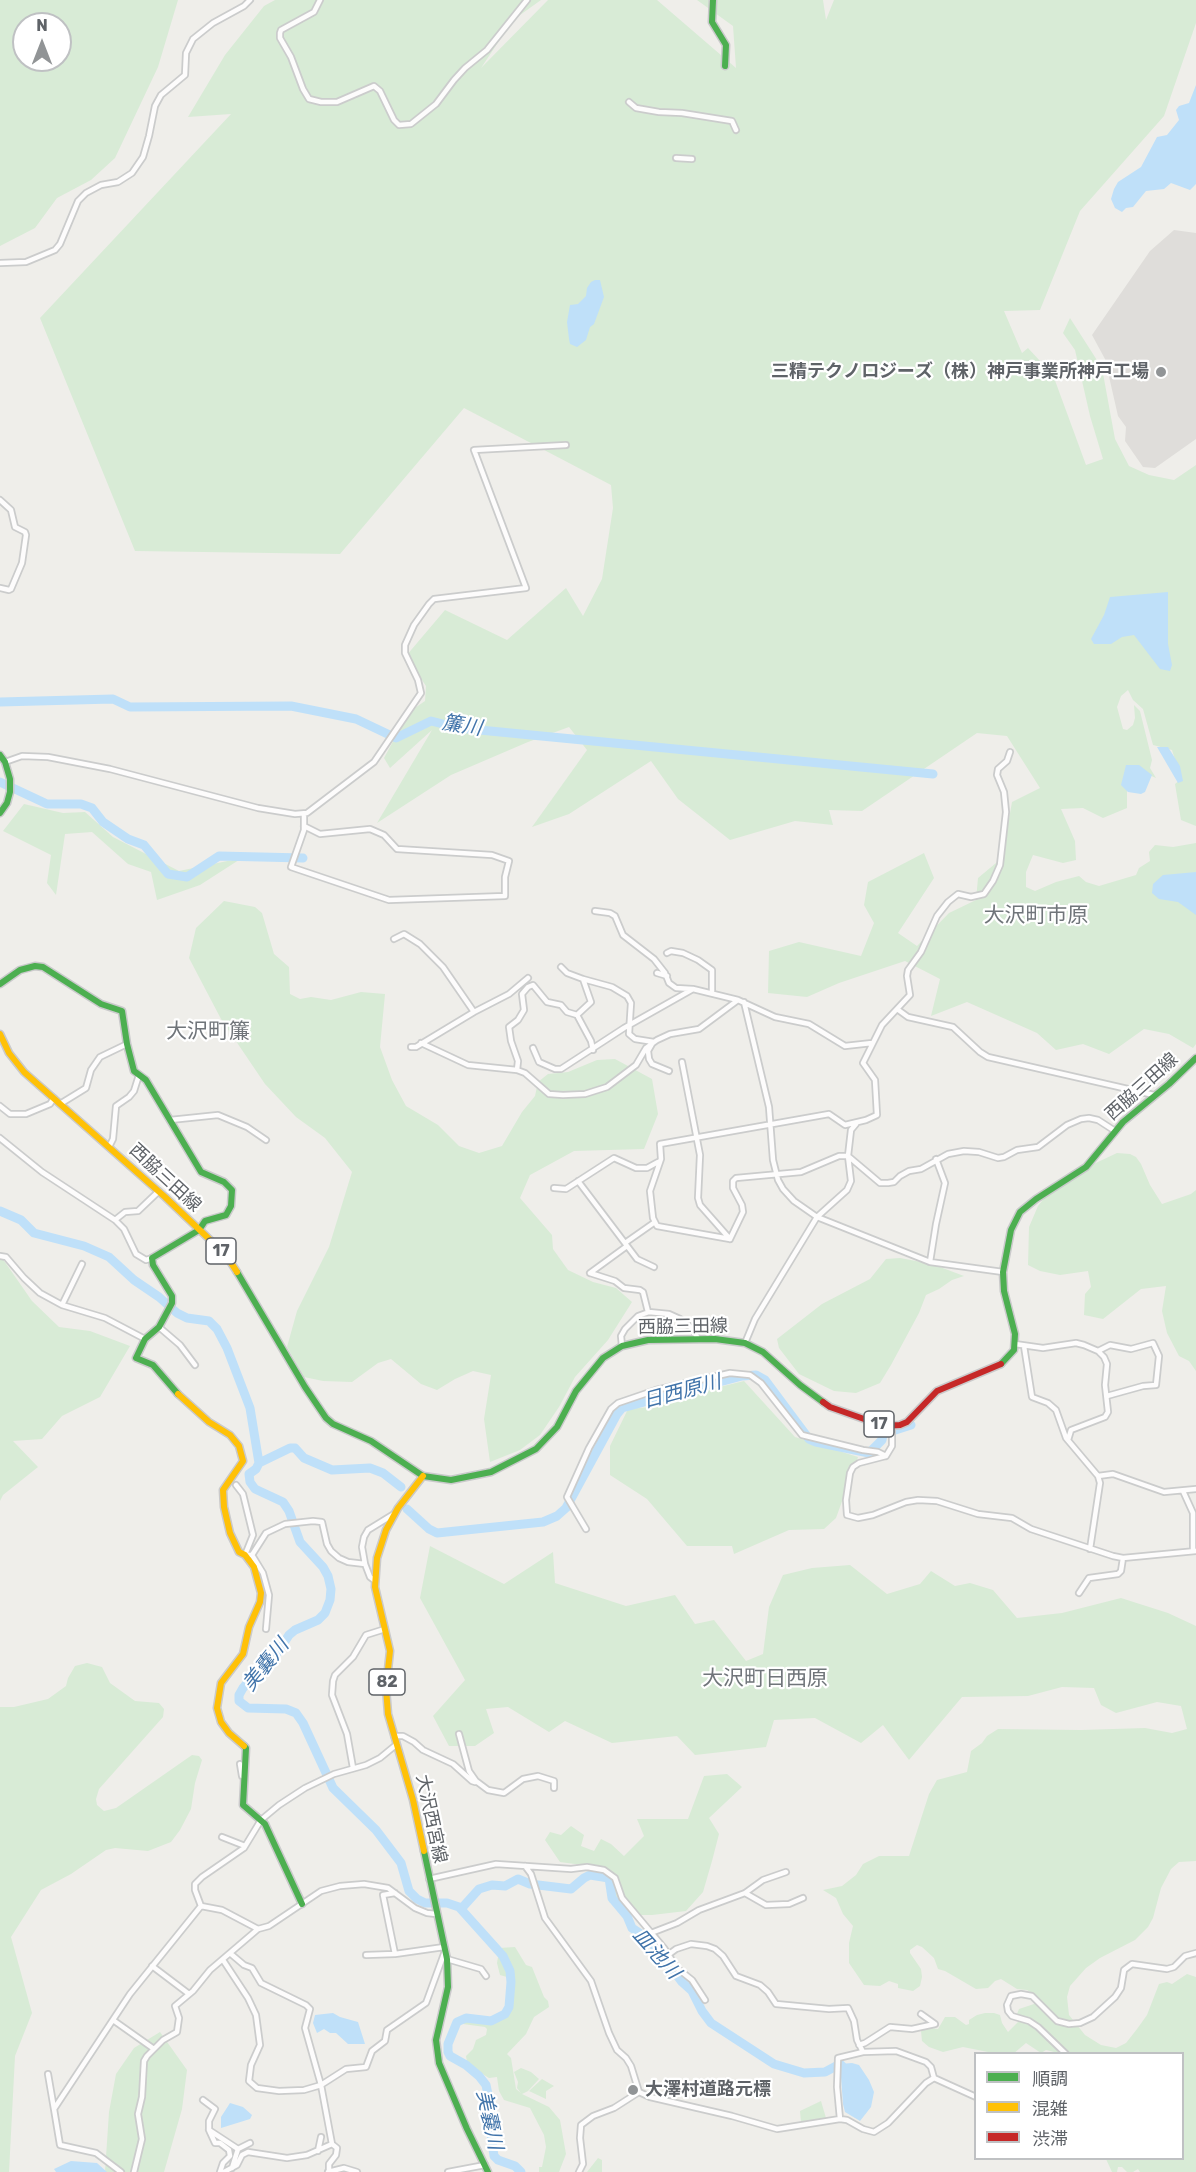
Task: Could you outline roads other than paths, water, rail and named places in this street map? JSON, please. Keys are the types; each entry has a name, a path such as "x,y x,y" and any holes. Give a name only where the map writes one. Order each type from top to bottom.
{"main road":[{"path":"713,0 712,22 726,45 725,66"},
{"path":"0,755 5,762 10,779 7,803 0,813"},
{"path":"0,984 20,970 34,966 43,967 101,1004 122,1011 132,1067 146,1080 201,1172 224,1182 233,1193 226,1215 205,1221 199,1230 152,1258 153,1265 172,1296 172,1303 159,1327 144,1339 136,1358 153,1365 186,1403 209,1422 230,1435 239,1446 243,1461 223,1491 230,1533 239,1552 248,1555 254,1567 260,1602 249,1627 243,1654 221,1683 218,1708 221,1722 229,1733 246,1748 243,1805 265,1824 302,1904"},
{"name":"西脇三田線","path":"0,1034 9,1053 19,1066 159,1191 226,1255 326,1418 333,1424 371,1441 423,1476 440,1480 474,1477 502,1467 536,1449 557,1427 576,1391 603,1358 622,1346 648,1340 726,1339 746,1343 763,1352 800,1385 830,1407 873,1423 892,1426"},
{"name":"西脇三田線","path":"1016,1344 1004,1291 1003,1272 1011,1230 1020,1212 1086,1167 1115,1131 1136,1110 1155,1096 1196,1058"},
{"name":"17","path":"892,1426 908,1422 937,1391 1004,1363 1010,1358 1016,1344"},
{"name":"大沢西宮線","path":"423,1476 394,1514 380,1548 374,1580 390,1661 386,1688 387,1705 413,1800 447,1959 448,1987 436,2040 439,2062 486,2169"}],"street":[{"path":"0,263 26,262 55,250 60,244 78,201 86,193 101,185 118,183 132,173 143,157 150,136 155,106 161,95 185,75 186,53 193,39 213,22 244,6 250,0"},
{"path":"320,0 314,12 281,30 280,33 280,38 309,99 337,102 374,86 380,91 394,120 399,125 411,124 436,104 465,68 487,50 527,0"},
{"path":"629,102 636,108 732,121 736,130"},
{"path":"676,158 692,159"},
{"path":"5,762 22,756 48,757 110,769 258,808 307,813 374,762 421,693 418,680 405,653 405,645 414,625 429,604 434,599 526,588 474,450 566,445"},
{"path":"0,500 11,510 15,528 25,532 26,535 22,563 11,589 0,588"},
{"path":"730,1239 657,1226 653,1218 650,1191 661,1154 660,1144 829,1114 845,1125 856,1124 877,1114 875,1080 863,1063 882,1025 910,995 908,970 921,952 937,916 958,894 972,897 984,894 1000,865 1006,812 1004,792 997,775 998,769 1007,761 1010,752"},
{"path":"304,814 304,826 291,867 389,900 505,896 508,861 492,855 398,849 384,835 370,829 320,834 304,826"},
{"path":"595,911 615,916 623,935 654,959 667,976 669,983 676,988 712,993 740,1001 775,1017 809,1024 845,1046 872,1043"},
{"path":"394,939 404,934 420,944 443,967 474,1012"},
{"path":"667,953 671,951 683,953 712,970 712,993"},
{"path":"561,967 567,974 612,987 627,996 631,1003 629,1034 635,1039 654,1042"},
{"path":"657,973 667,976"},
{"path":"411,1047 509,994 528,978"},
{"path":"577,1015 591,1002 582,979"},
{"path":"517,1070 518,1061 509,1027 518,1020 524,1010 522,994 533,985 547,1002 561,1005 567,1012 577,1015 591,1041 593,1050"},
{"path":"533,1048 539,1062 555,1069 561,1069 628,1026 693,989"},
{"path":"422,1043 468,1065 517,1070 525,1073 549,1094 585,1094 607,1087 624,1077 636,1065 646,1048 654,1042 670,1034 699,1029 740,1001"},
{"path":"740,1001 746,1007 769,1107 773,1160 777,1175 783,1189 794,1201 817,1217 930,1262 1003,1272"},
{"path":"897,1009 908,1017 953,1026 988,1057 1155,1096"},
{"path":"654,1042 648,1051 649,1059 652,1064 669,1071"},
{"path":"60,1104 86,1088 91,1070 100,1057 127,1044"},
{"path":"682,1062 701,1164 698,1198 700,1205 730,1239"},
{"path":"109,1147 113,1139 116,1106 134,1091 140,1075"},
{"path":"0,1106 10,1114 26,1114 50,1104 54,1098"},
{"path":"170,1120 218,1115 247,1127 266,1140"},
{"path":"730,1239 743,1212 733,1188 733,1181 736,1178 801,1172 839,1156 848,1156 880,1183 888,1183 894,1182 909,1171 921,1169 936,1159 964,1151 1004,1157 1017,1150 1038,1147 1067,1125 1081,1119 1098,1120 1115,1131"},
{"path":"746,1343 755,1319 817,1217 847,1190 851,1181 848,1156 851,1130 856,1124"},
{"path":"0,1138 42,1172 115,1220 124,1229 135,1254 146,1260 152,1258"},
{"path":"554,1188 566,1189 614,1158 636,1168 647,1168 656,1165 661,1154"},
{"path":"930,1262 945,1183 936,1159"},
{"path":"578,1181 637,1259 654,1267"},
{"path":"115,1220 126,1212 138,1211 159,1191"},
{"path":"648,1312 645,1297 640,1290 624,1288 615,1281 590,1273 655,1222"},
{"path":"0,1256 6,1257 40,1293 62,1305 105,1318 144,1339"},
{"path":"62,1305 82,1264"},
{"path":"622,1346 621,1336 625,1329 638,1316 648,1312 669,1314 680,1319 693,1329 698,1339"},
{"path":"159,1327 180,1345 195,1365"},
{"path":"1016,1344 1043,1348 1076,1343 1098,1351 1107,1364 1105,1385 1108,1412 1105,1417 1071,1430 1068,1440"},
{"path":"1098,1351 1110,1345 1131,1348 1153,1343 1159,1356 1156,1385 1143,1386 1107,1396"},
{"path":"1024,1346 1032,1397 1048,1403 1056,1410 1068,1440 1098,1476 1101,1489 1090,1549"},
{"path":"586,1529 567,1497 580,1466 611,1409 632,1397 667,1388 730,1373 750,1375 762,1383 802,1436 886,1455"},
{"path":"892,1426 892,1446 886,1455 853,1467 847,1491 847,1515 858,1518 873,1515 906,1502 937,1501 978,1514 1012,1518 1031,1528 1123,1558 1194,1551 1193,1513 1183,1491"},
{"path":"1098,1476 1113,1474 1164,1492 1196,1489"},
{"path":"236,1485 243,1494 253,1535 248,1555"},
{"path":"374,1580 370,1577 365,1564 362,1547 364,1537 368,1530 394,1514"},
{"path":"248,1555 266,1533 285,1524 302,1521 322,1522 327,1545 331,1551 348,1562 365,1564"},
{"path":"248,1555 263,1573 269,1595 266,1629"},
{"path":"1079,1593 1089,1578 1118,1574 1121,1571 1123,1558"},
{"path":"353,1768 347,1734 332,1695 333,1681 335,1675 353,1657 366,1635 385,1629"},
{"path":"459,1734 466,1763 476,1781"},
{"path":"394,1736 403,1736 423,1750 453,1764 472,1781 476,1781 488,1790 504,1793 523,1779 538,1776 554,1781 554,1788"},
{"path":"201,1906 195,1884 245,1846 261,1820 291,1797 334,1774 366,1765 380,1758 397,1744"},
{"path":"240,1764 243,1778"},
{"path":"222,1837 245,1846"},
{"path":"429,1879 496,1864 571,1869 587,1867 611,1873 622,1898 677,1968 692,1980 705,2000"},
{"path":"525,1866 531,1874 545,1918 591,1981 609,2033 617,2050 631,2066 639,2092 650,2097 777,2129 840,2119 874,2132 888,2124 918,2090 934,2078"},
{"path":"651,1933 677,1923 699,1910 745,1893 763,1880 786,1872"},
{"path":"134,2172 142,2139 138,2114 142,2097 144,2061 163,2040 177,2032 179,2018 175,2006 210,1970 258,1929 269,1926 321,1891 340,1886 364,1884 388,1888 415,1908 427,1913 436,1912"},
{"path":"395,1893 383,1895 395,1954"},
{"path":"745,1893 766,1905 789,1904 803,1898"},
{"path":"201,1906 222,1910 258,1929"},
{"path":"54,2109 152,1966 201,1906"},
{"path":"668,1955 676,1949 691,1944 707,1946 723,1956 736,1976 760,1985 776,2004 829,2009 848,2008 863,2052"},
{"path":"223,1960 248,1998 256,2015 260,2045 251,2065 249,2081 257,2088 279,2091 304,2090 321,2085 345,2069 366,2067 372,2051 385,2041 387,2031 426,2003 445,1948 366,1955"},
{"path":"1064,2052 1038,2027 1029,2021 1012,2016 1007,2005 1011,1996 1022,1994 1032,1996 1057,2020 1069,2024 1080,2023 1093,2017 1115,1997 1121,1988 1123,1975 1128,1966 1143,1964 1167,1970 1174,1967 1185,1956 1196,1953"},
{"path":"231,1954 244,1965 252,1968 261,1983 310,2009 305,2028 321,2085 332,2144 338,2148 329,2164 328,2172 344,2168 357,2172"},
{"path":"447,1959 481,1969 486,1976"},
{"path":"152,1966 189,1994"},
{"path":"859,2045 890,2026 912,2029 935,2024 921,2014"},
{"path":"113,2020 154,2049"},
{"path":"840,2119 838,2058 863,2052 896,2051 921,2059 930,2067 934,2078 974,2097"},
{"path":"48,2074 60,2145 96,2153 121,2172"},
{"path":"579,2172 583,2164 581,2125 593,2116 614,2108 639,2092"},
{"path":"203,2100 215,2109 209,2121 209,2130 214,2143"},
{"path":"209,2130 238,2149"},
{"path":"318,2151 321,2137"},
{"path":"214,2143 229,2150 230,2156 223,2163 222,2172 234,2167 242,2155 248,2152 287,2157 307,2155 332,2144"},
{"path":"210,2148 214,2143"},
{"path":"238,2149 250,2143"},
{"path":"237,2172 234,2167 238,2149"},
{"path":"448,2172 486,2169"}],"water":[{"path":"1196,85 1196,184 1190,190 1171,183 1164,189 1146,191 1133,207 1126,208 1122,212 1115,208 1111,199 1118,182 1141,167 1157,137 1167,135 1179,120 1176,110 1179,106 1189,103"},
{"path":"595,280 600,280 604,297 586,340 577,347 570,344 569,339 567,322 570,305 578,304 586,296 587,288"},
{"path":"1168,592 1168,644 1172,665 1170,671 1160,669 1134,635 1122,637 1111,644 1094,644 1091,639 1104,615 1110,597"},
{"path":"1157,747 1168,747 1180,766 1183,781 1178,783"},
{"path":"1126,765 1139,765 1152,775 1145,792 1141,794 1128,792 1121,785"},
{"path":"1196,872 1196,915 1178,902 1159,899 1152,893 1153,884 1163,875"},
{"path":"333,2013 358,2022 365,2044 348,2044 336,2033 330,2033 324,2029 317,2033 313,2023 315,2015"},
{"path":"840,2064 859,2065 874,2092 871,2107 860,2121 845,2112 843,2104"},
{"path":"230,2103 243,2107 252,2115 250,2119 221,2128 221,2117"},
{"path":"71,2161 97,2163 107,2172 56,2172 54,2169"}],"waterway":[{"name":"簾川","path":"0,702 113,699 130,707 291,706 356,719 396,738 431,721 459,728 933,774"},
{"path":"0,782 47,804 81,804 92,808 103,822 128,839 144,845 168,874 187,877 219,856 303,858"},
{"name":"美嚢川","path":"0,1211 21,1220 34,1233 84,1246 109,1257 134,1280 177,1313 187,1318 209,1321 217,1329 227,1348 250,1408 259,1463 256,1469 249,1474 250,1482 255,1489 283,1502 289,1511 300,1542 323,1567 331,1589 325,1613 318,1620 289,1635 278,1652 243,1688 239,1701 248,1708 286,1709 296,1713 303,1723 333,1788 376,1830 401,1863 409,1891 425,1903 447,1903 459,1907 503,1956 510,1971 511,1982 509,2007 505,2014 491,2021 466,2018 457,2022 448,2044 448,2052 450,2056 479,2076 486,2085 491,2109 494,2156 498,2160 515,2166 521,2172"},
{"name":"日西原川","path":"407,1509 429,1529 437,1533 543,1522 557,1516 566,1508 622,1408 742,1376 756,1375 765,1380 809,1439 816,1442 869,1453 882,1440 883,1434 911,1425"},
{"name":"日西原川","path":"259,1463 290,1448 295,1448 304,1458 332,1470 370,1468 383,1473 401,1487"},
{"name":"皿池川","path":"461,1909 479,1889 492,1885 505,1886 518,1879 530,1884 571,1889 590,1875 609,1878 612,1898 627,1916 632,1928 647,1938 692,1991 711,2023 774,2064 804,2073 825,2072 840,2064 844,2068"}],"place":[{"name":"三精テクノロジーズ（株）神戸事業所神戸工場","path":"1161,372"},
{"name":"大澤村道路元標","path":"633,2090"}],"district":[{"name":"大沢町市原","path":"1036,916"},
{"name":"大沢町簾","path":"208,1032"},
{"name":"大沢町日西原","path":"765,1679"}]}
